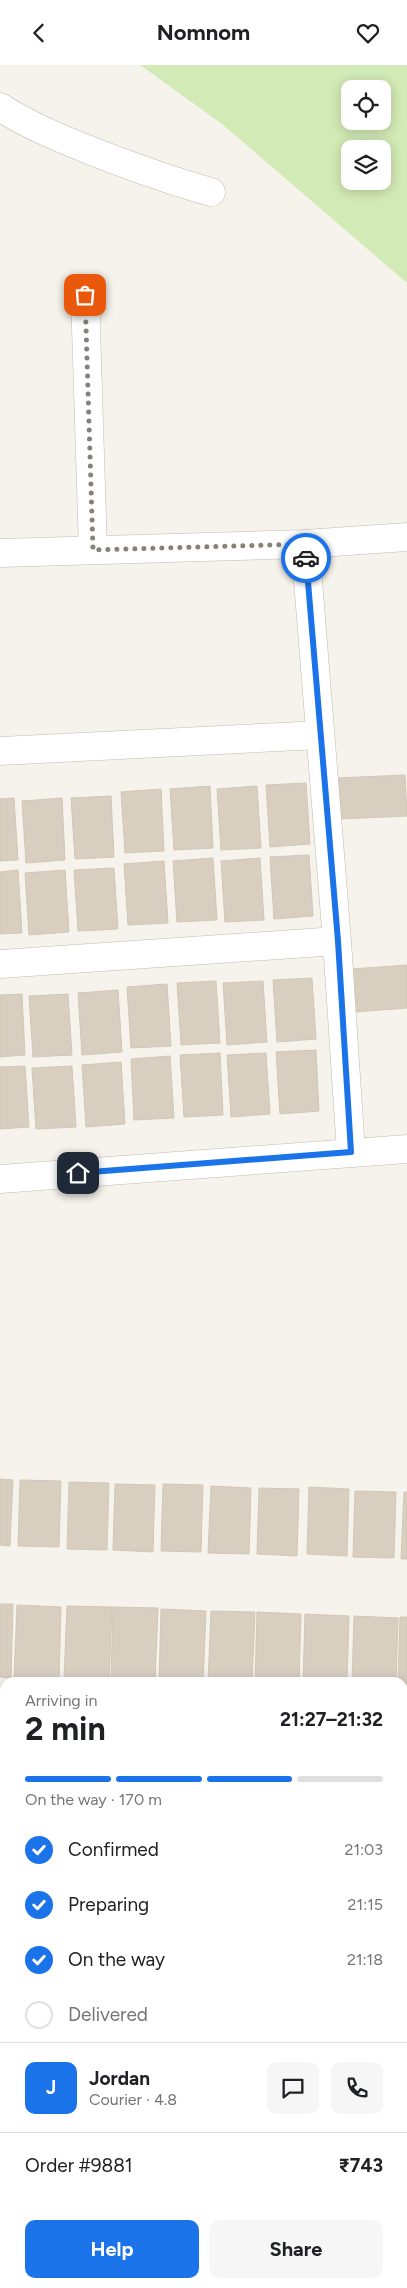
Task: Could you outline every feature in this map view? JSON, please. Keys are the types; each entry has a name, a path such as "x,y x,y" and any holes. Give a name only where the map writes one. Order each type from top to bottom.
{"street":[{"path":"0,107 19,120 60,138 160,178 211,192"},
{"path":"85,295 93,550"},
{"path":"0,553 305,544 407,537"},
{"path":"305,544 338,941 351,1152"},
{"path":"0,751 320,735"},
{"path":"0,964 338,941"},
{"path":"0,1179 407,1149"}],"green space":[{"path":"140,65 407,65 407,283 222,124"}],"building":[{"path":"405,775 407,816 339,819 337,778"},
{"path":"306,783 310,844 270,847 266,785"},
{"path":"210,786 213,848 174,850 170,789"},
{"path":"257,786 261,848 221,850 217,789"},
{"path":"161,789 164,851 125,853 121,792"},
{"path":"111,796 114,857 75,859 71,798"},
{"path":"14,798 18,860 0,861 0,799"},
{"path":"62,798 65,860 26,863 22,801"},
{"path":"309,855 313,916 274,919 270,857"},
{"path":"213,858 217,920 177,922 173,861"},
{"path":"260,858 264,920 225,922 221,861"},
{"path":"164,861 168,923 128,925 124,864"},
{"path":"114,868 118,929 78,931 74,870"},
{"path":"18,870 22,933 0,934 0,872"},
{"path":"65,870 69,932 29,935 25,873"},
{"path":"407,965 407,1008 355,1012 352,969"},
{"path":"312,978 316,1039 277,1042 273,980"},
{"path":"216,981 220,1043 181,1045 177,983"},
{"path":"263,981 267,1042 227,1045 223,983"},
{"path":"167,984 171,1046 131,1048 127,987"},
{"path":"118,990 122,1052 82,1055 78,993"},
{"path":"22,994 25,1055 0,1057 0,995"},
{"path":"68,994 72,1055 33,1057 29,996"},
{"path":"316,1050 319,1111 280,1114 276,1052"},
{"path":"220,1053 223,1115 184,1117 180,1055"},
{"path":"266,1053 270,1114 231,1117 227,1055"},
{"path":"170,1056 174,1118 134,1120 131,1059"},
{"path":"121,1062 125,1124 86,1127 82,1065"},
{"path":"25,1066 29,1127 0,1129 0,1067"},
{"path":"72,1066 76,1127 36,1129 32,1068"},
{"path":"0,1479 13,1480 10,1546 0,1545"},
{"path":"20,1480 61,1481 59,1547 18,1546"},
{"path":"69,1482 109,1483 107,1550 67,1549"},
{"path":"115,1484 155,1485 153,1552 113,1550"},
{"path":"163,1484 203,1485 201,1552 161,1551"},
{"path":"211,1486 251,1488 249,1554 208,1553"},
{"path":"309,1487 349,1489 347,1556 307,1554"},
{"path":"259,1488 299,1489 297,1556 257,1554"},
{"path":"355,1491 396,1492 394,1558 353,1557"},
{"path":"404,1492 407,1492 407,1559 401,1559"},
{"path":"0,1604 13,1604 11,1677 0,1677"},
{"path":"17,1605 61,1607 59,1677 14,1677"},
{"path":"67,1606 112,1607 109,1677 64,1677"},
{"path":"113,1607 158,1608 155,1677 111,1677"},
{"path":"161,1609 206,1611 203,1677 159,1677"},
{"path":"211,1611 255,1612 252,1677 208,1677"},
{"path":"257,1612 301,1614 299,1677 255,1677"},
{"path":"305,1614 349,1616 347,1677 303,1677"},
{"path":"354,1616 398,1618 396,1677 352,1677"},
{"path":"400,1617 407,1617 407,1677 398,1677"}],"way so far":[{"path":"85,295 93,550 305,544 306,558"}],"route":[{"path":"78,1173 351,1152 338,941 306,558"}]}
